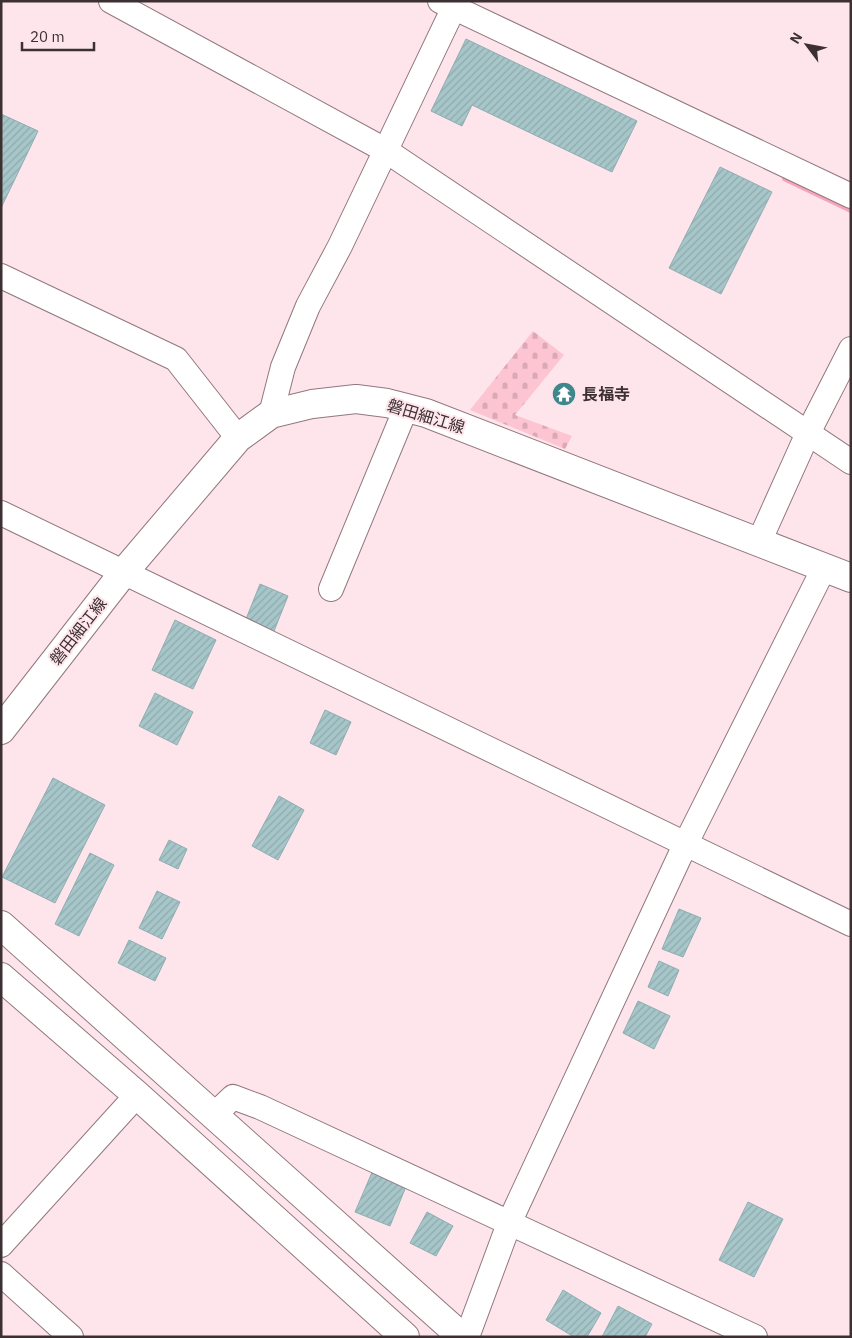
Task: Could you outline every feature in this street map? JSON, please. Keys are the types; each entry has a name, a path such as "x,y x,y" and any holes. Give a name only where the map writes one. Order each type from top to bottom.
{"street":[{"path":"111,1 385,150 851,462"},
{"path":"271,414 283,367 308,306 340,246 385,150 450,3 851,196"},
{"path":"1,276 176,359 238,438"},
{"path":"759,542 808,433 851,349"},
{"name":"磐田細江線","path":"1,730 124,572 238,438 271,414 312,404 356,399 426,413 851,578"},
{"path":"331,589 406,408"},
{"path":"1,513 684,845 851,924"},
{"path":"467,1337 510,1221 684,845 824,568"},
{"path":"1,925 462,1337"},
{"path":"1,977 137,1095 405,1337"},
{"path":"1,1245 137,1095"},
{"path":"214,1115 233,1097 260,1106 510,1221 755,1337"},
{"path":"1,1274 71,1337"}],"green space":[{"path":"533,331 564,355 515,415 572,436 565,449 470,410"}],"building":[{"path":"466,39 637,121 612,172 472,105 462,126 431,111"},
{"path":"1,114 38,131 1,208"},
{"path":"720,167 772,192 721,294 669,268"},
{"path":"260,584 288,596 274,631 246,619"},
{"path":"175,620 216,640 193,689 152,670"},
{"path":"155,693 193,712 177,745 139,726"},
{"path":"325,710 351,722 336,755 310,743"},
{"path":"53,778 105,805 55,903 2,877"},
{"path":"279,796 304,810 278,860 252,846"},
{"path":"169,840 187,849 178,869 159,860"},
{"path":"90,853 114,865 79,936 55,924"},
{"path":"157,891 180,902 162,939 139,928"},
{"path":"679,909 701,918 683,957 662,949"},
{"path":"129,940 166,958 155,981 118,963"},
{"path":"659,961 679,970 668,996 648,987"},
{"path":"638,1001 670,1016 654,1049 623,1033"},
{"path":"373,1170 407,1184 390,1226 355,1212"},
{"path":"748,1202 783,1219 754,1277 719,1260"},
{"path":"427,1212 453,1226 436,1256 410,1243"},
{"path":"563,1290 601,1313 587,1337 574,1337 546,1320"},
{"path":"618,1306 652,1324 645,1337 602,1337"}],"waterway":[{"path":"786,178 851,209"}],"place":[{"name":"長福寺","path":"564,394"}]}
